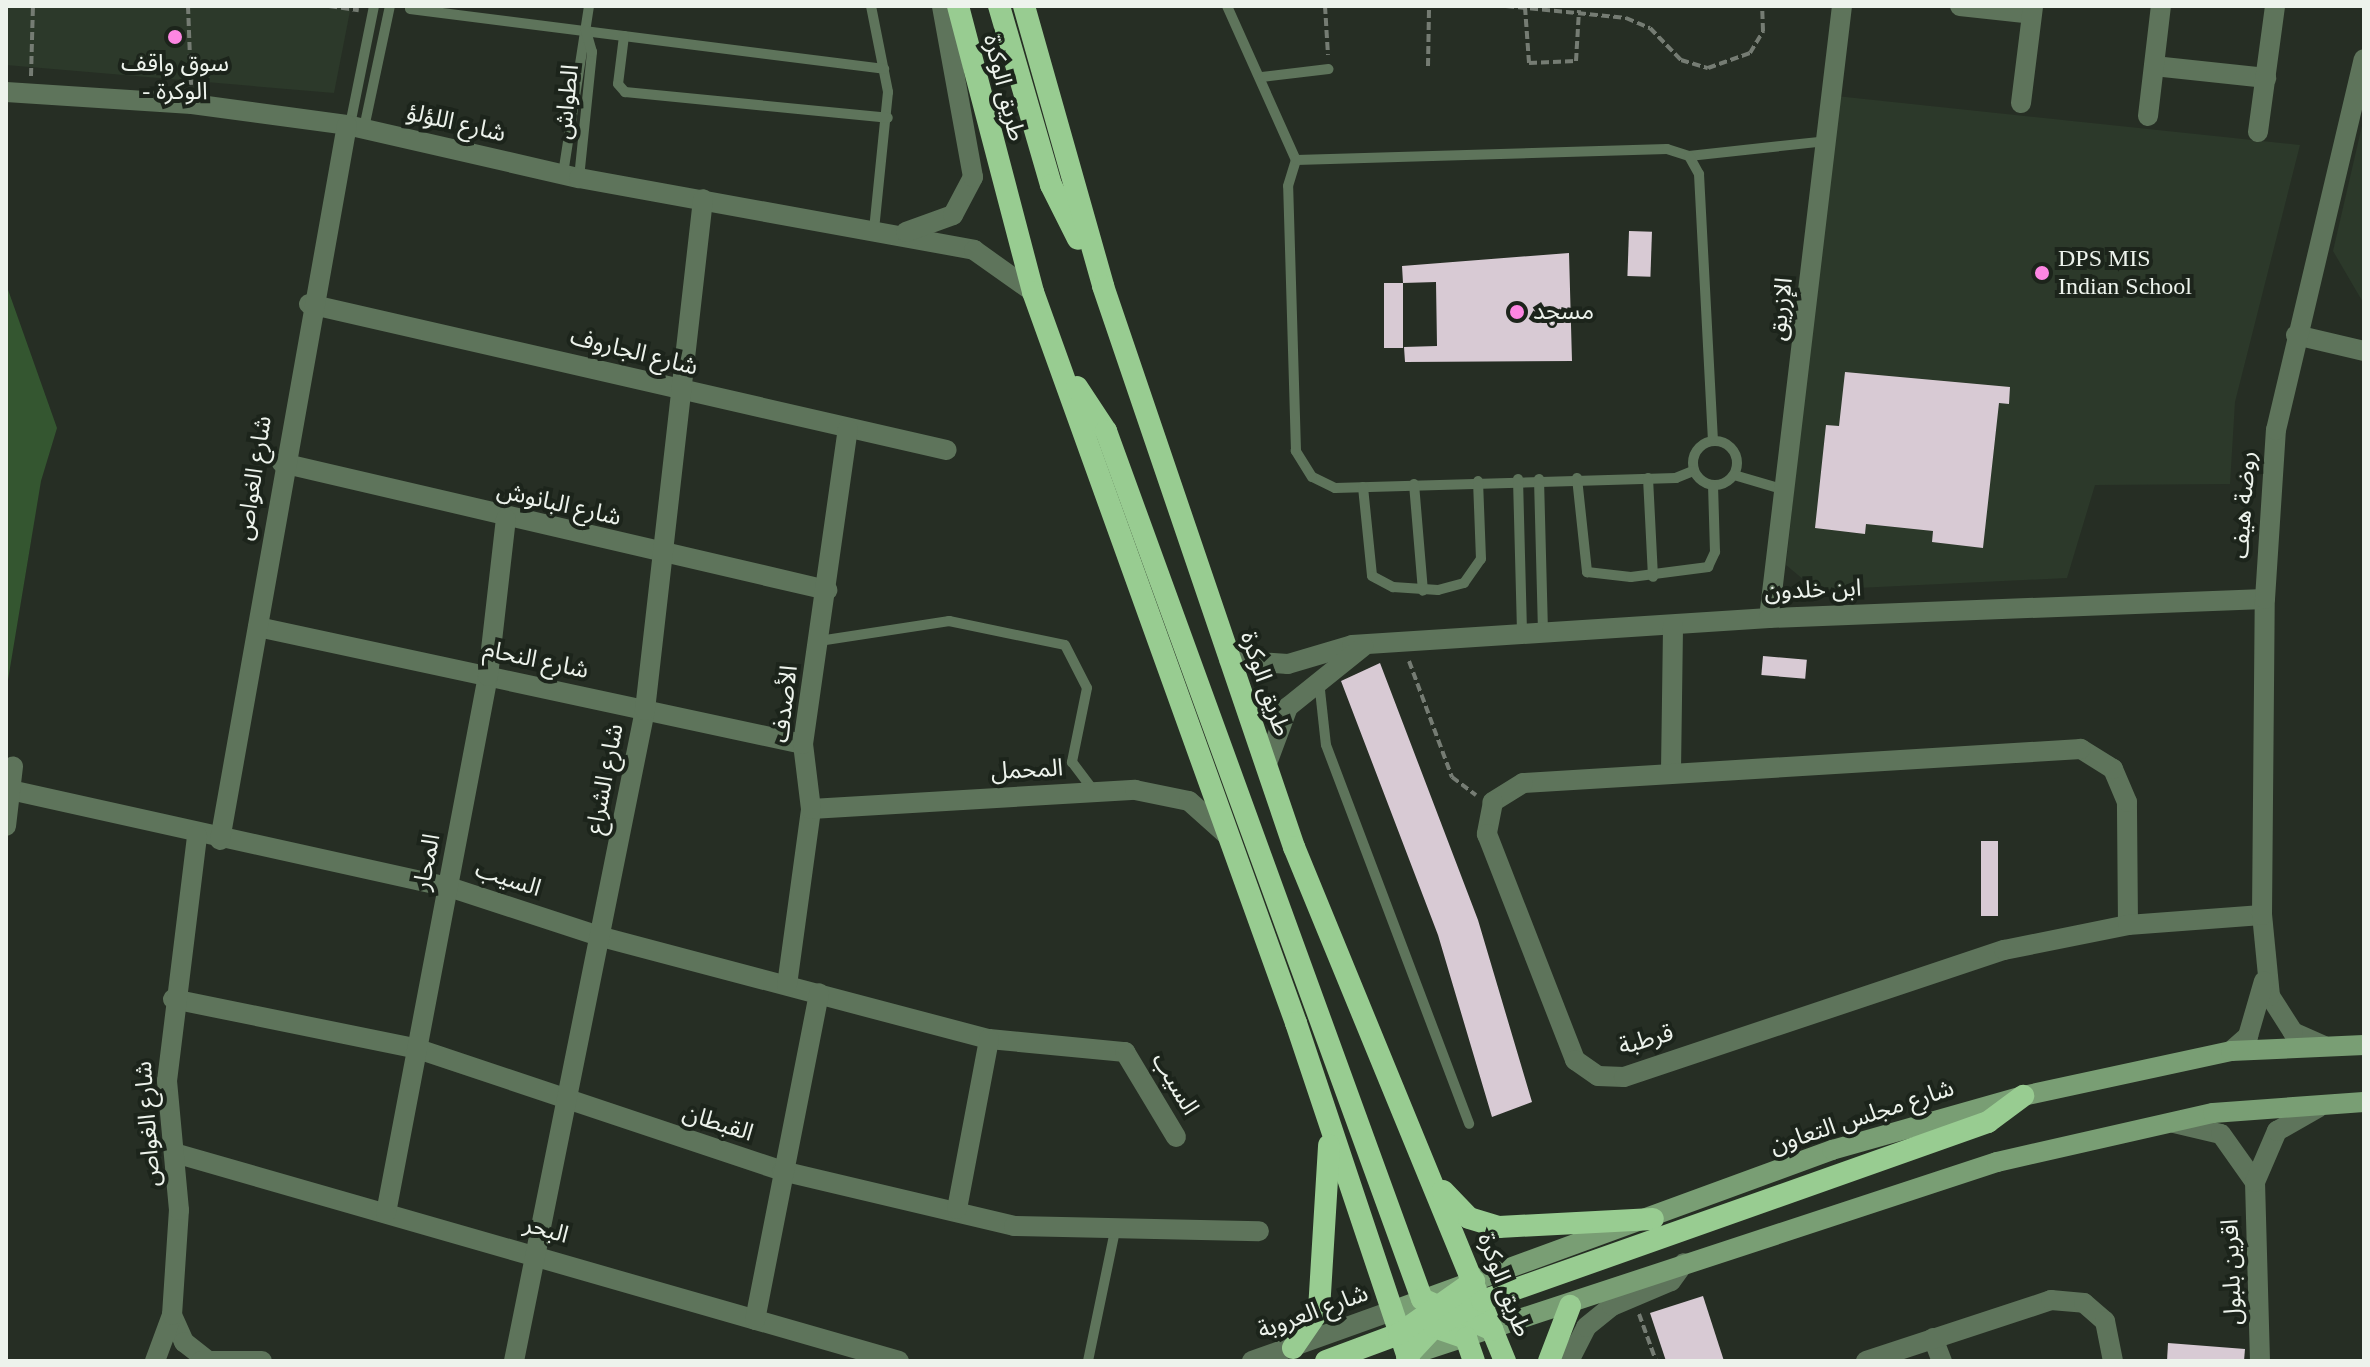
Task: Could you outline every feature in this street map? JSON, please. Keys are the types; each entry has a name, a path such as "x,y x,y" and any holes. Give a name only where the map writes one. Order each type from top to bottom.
{"highway":[{"name":"طريق الوكرة","path":"958,6 1033,292 1230,839 1392,1311 1404,1359"},
{"path":"999,6 1051,185 1103,286"},
{"name":"طريق الوكرة","path":"1024,6 1103,286 1266,766 1437,1185 1505,1361"},
{"path":"1057,357 1106,431 1433,1315 1466,1338 1474,1361"},
{"path":"1326,1361 1399,1334 1478,1291 1988,1122 2023,1096"},
{"path":"1293,1348 1312,1327 1322,1292 1330,1136"},
{"path":"1437,1185 1469,1218 1499,1227 1653,1219"},
{"path":"1549,1361 1570,1306"},
{"path":"1392,1311 1433,1315 1493,1330"},
{"path":"1404,1359 1433,1315"}],"main road":[{"name":"شارع مجلس التعاون","path":"1433,1315 1478,1291 1832,1150 2023,1096 2231,1051 2364,1045"},
{"path":"1404,1359 1570,1306 1852,1204 2165,1121 2327,1103 2364,1102"}],"street":[{"name":"شارع اللؤلؤ","path":"882,231 942,224 962,204 973,177 942,6"},
{"name":"الإزريق","path":"1769,618 1842,6"},
{"path":"1960,6 2032,10 2021,103"},
{"path":"2148,116 2161,6"},
{"path":"2258,132 2275,6"},
{"name":"روضة هيف","path":"2324,1046 2283,1023 2268,965 2262,915 2265,599 2276,430 2296,335 2364,59"},
{"path":"2154,66 2266,78"},
{"name":"شارع اللؤلؤ","path":"6,92 192,104 353,126 571,176 882,231 996,259 1033,292"},
{"name":"شارع الغواص","path":"220,840 258,627 309,304 353,126"},
{"name":"شارع الشراع","path":"514,1361 540,1255 645,710 703,199"},
{"name":"شارع الجاروف","path":"309,304 682,392 947,450"},
{"path":"2296,335 2364,351"},
{"name":"الأصدف","path":"787,985 811,809 803,744 848,429"},
{"name":"شارع البانوش","path":"282,463 506,519 827,590"},
{"name":"المحار","path":"386,1213 488,676 506,519"},
{"name":"ابن خلدون","path":"1229,660 1288,664 1364,646 1769,618 2265,599"},
{"path":"1671,771 1673,626"},
{"name":"شارع النحام","path":"258,627 803,744"},
{"path":"1266,766 1288,707 1319,679 1364,646"},
{"path":"1493,802 1523,783 1671,771 2081,749 2113,769 2127,802 2128,925"},
{"path":"6,826 13,766"},
{"name":"السيب","path":"8,790 197,836 449,887 602,937 989,1039 1125,1052 1176,1137"},
{"name":"المحمل","path":"811,809 1135,790 1189,801 1230,839"},
{"name":"قرطبة","path":"1493,802 1487,834 1575,1060 1598,1076 1624,1077 2004,950 2128,925 2262,915"},
{"name":"شارع الغواص","path":"155,1361 172,1315 178,1154 167,1081 173,999 197,836"},
{"name":"روضة هيف","path":"2231,1051 2248,1036 2268,965"},
{"path":"755,1320 819,993"},
{"name":"القبطان","path":"173,999 418,1049 782,1171 957,1209 1014,1226 1115,1231 1259,1231"},
{"path":"957,1209 989,1039"},
{"name":"اقرين بلبول","path":"2260,1361 2255,1182 2277,1131 2327,1103"},
{"path":"2165,1121 2221,1134 2255,1182"},
{"name":"البحر","path":"178,1154 540,1255 899,1361"},
{"path":"1569,1361 1586,1327 1633,1297 1671,1281 1684,1263"},
{"path":"1866,1361 2051,1300 2084,1303 2105,1321 2113,1361"},
{"name":"شارع العروبة","path":"1252,1361 1392,1311"},
{"path":"172,1315 184,1342 207,1360"},
{"path":"1933,1338 1942,1361"},
{"path":"201,1361 262,1361"}],"lane":[{"path":"353,126 390,6"},
{"name":"الطواش","path":"571,176 589,6"},
{"path":"871,6 884,69 888,118 882,231"},
{"path":"1227,6 1262,77 1296,160 1288,186 1296,451 1312,477 1335,488 1518,479 1648,478 1693,471 1713,486"},
{"path":"353,126 374,9"},
{"path":"410,9 884,69"},
{"path":"624,36 618,84 625,92 888,118"},
{"path":"1262,77 1329,69"},
{"path":"1296,160 1667,149 1689,156 1828,141"},
{"path":"1689,156 1699,174 1713,440"},
{"path":"1693,471 1692,457 1713,440"},
{"path":"1713,440 1735,451 1734,475"},
{"path":"1713,486 1734,475 1785,490"},
{"path":"1577,478 1587,572 1653,577 1708,567 1715,552 1713,486"},
{"path":"1648,478 1653,577"},
{"path":"1518,479 1532,633"},
{"path":"1532,633 1539,479"},
{"path":"1363,487 1372,576 1423,591 1464,583 1475,571 1478,481"},
{"path":"1414,484 1423,591"},
{"path":"819,641 938,621 984,623 1016,638 1065,645 1087,688 1072,762 1095,792"},
{"path":"1319,679 1326,745 1469,1124"},
{"path":"1088,1361 1115,1231"}],"path":[{"path":"31,94 33,6"},
{"path":"188,6 192,104"},
{"path":"329,6 374,9"},
{"path":"1325,6 1329,69"},
{"path":"1428,66 1429,6"},
{"path":"1506,6 1579,10 1626,18 1650,28 1681,60 1724,67 1758,44 1762,6"},
{"path":"1525,7 1529,63 1576,61 1579,10"},
{"path":"1402,643 1452,777 1493,802"},
{"path":"1633,1297 1656,1361"}],"shaded area":[{"name":"سوق واقف - الوكرة","path":"6,6 351,6 334,93 6,65"},
{"name":"DPS MIS Indian School","path":"1836,96 2300,145 2235,402 2230,484 2095,485 2067,578 1816,590 1786,565"},
{"path":"2364,117 2364,304 2333,251"}],"green space":[{"path":"6,284 57,428 41,481 6,692"}],"building":[{"path":"1629,231 1652,232 1650,277 1627,276"},
{"name":"مسجد","path":"1569,253 1572,361 1405,362 1404,347 1437,346 1436,282 1403,283 1402,266"},
{"path":"1384,283 1403,283 1403,348 1384,348"},
{"path":"1845,372 2010,387 2009,404 1999,403 1983,548 1932,542 1933,531 1866,524 1865,534 1815,528 1826,425 1839,426"},
{"path":"1763,656 1807,660 1805,679 1761,675"},
{"path":"1380,663 1478,920 1532,1102 1492,1117 1438,935 1341,681"},
{"path":"1981,841 1998,841 1998,916 1981,916"},
{"path":"1703,1296 1724,1361 1666,1361 1650,1313"},
{"path":"2168,1343 2245,1349 2244,1361 2167,1361"}],"place":[{"name":"سوق واقف - الوكرة","path":"175,37"},
{"name":"DPS MIS Indian School","path":"2042,273"},
{"name":"مسجد","path":"1517,312"}]}
